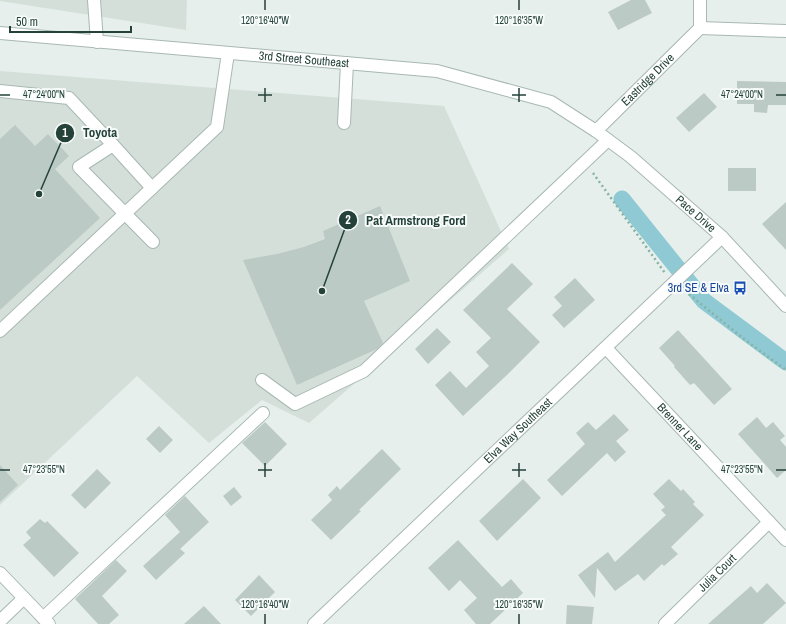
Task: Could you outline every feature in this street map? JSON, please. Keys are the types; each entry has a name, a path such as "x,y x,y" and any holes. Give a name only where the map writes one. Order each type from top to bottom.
{"street":[{"path":"94,0 98,42"},
{"path":"700,0 700,28 786,31"},
{"name":"Eastridge Drive","path":"596,131 700,28"},
{"name":"3rd Street Southeast","path":"0,33 437,71 551,102 596,131"},
{"path":"0,331 217,127 228,53"},
{"path":"344,123 346,63"},
{"path":"0,90 69,98 152,188"},
{"name":"Pace Drive","path":"596,131 631,157 722,237 786,306"},
{"path":"262,380 295,404 364,371 608,140"},
{"path":"113,146 79,166 153,242"},
{"name":"Elva Way Southeast","path":"314,624 722,237"},
{"name":"Brenner Lane","path":"606,348 786,540"},
{"path":"0,573 46,621 263,413"},
{"name":"Julia Court","path":"665,624 769,522"},
{"path":"0,621 24,598"}],"shaded area":[{"path":"187,0 186,30 0,1"},
{"path":"0,71 444,106 509,249 309,423 262,400 209,443 137,376 0,505"}],"building":[{"path":"631,0 645,0 652,13 618,30 608,12"},
{"path":"737,81 786,82 786,105 768,105 767,113 754,112 754,104 737,104"},
{"path":"704,93 717,107 689,132 676,118"},
{"path":"15,125 35,146 48,134 69,156 55,169 100,218 0,310 0,139"},
{"path":"728,168 756,168 756,191 728,191"},
{"path":"786,202 786,250 762,224"},
{"path":"380,206 410,281 364,301 383,343 377,349 297,385 243,260 277,254 304,247 325,239 323,231"},
{"path":"512,263 533,284 507,309 540,342 463,416 435,385 450,371 466,388 489,366 476,352 491,338 463,310"},
{"path":"575,278 595,300 564,328 552,315 562,306 554,297"},
{"path":"437,328 451,342 428,364 415,349"},
{"path":"678,330 732,389 714,405 694,383 690,385 659,348"},
{"path":"614,414 629,430 616,441 626,452 615,462 607,453 562,496 547,480 585,444 576,433 588,422 596,430"},
{"path":"757,417 766,428 773,422 785,436 780,440 786,447 786,470 777,478 738,434"},
{"path":"265,422 287,444 265,466 242,443"},
{"path":"159,426 173,440 160,453 146,439"},
{"path":"382,449 401,469 331,540 311,520 332,500 328,495 337,486 340,490"},
{"path":"0,465 18,485 0,502"},
{"path":"97,469 111,483 85,509 71,495"},
{"path":"523,479 541,498 497,541 479,521"},
{"path":"669,479 681,491 683,489 695,502 693,504 704,515 671,547 678,554 664,566 662,564 644,581 638,574 615,591 597,568 595,598 578,575 608,552 615,562 666,515 661,510 665,507 653,494"},
{"path":"234,487 242,497 231,506 223,496"},
{"path":"185,496 209,522 180,549 185,553 156,580 143,566 180,532 165,515"},
{"path":"40,519 45,523 47,521 79,553 54,577 23,545 31,538 26,532"},
{"path":"458,540 502,587 511,579 523,593 490,624 476,624 464,610 477,598 460,580 449,591 428,568"},
{"path":"116,560 127,571 102,596 119,615 109,624 98,624 75,599"},
{"path":"259,575 275,592 251,616 235,600"},
{"path":"767,583 786,603 763,624 708,624 751,586 757,593"},
{"path":"567,605 594,607 592,624 566,624"},
{"path":"204,606 221,624 184,624"}],"waterway":[{"path":"622,199 704,301 786,362"}],"place":[{"name":"Toyota","path":"39,194"},
{"name":"3rd SE & Elva","path":"740,288"},
{"name":"Pat Armstrong Ford","path":"322,291"}]}
